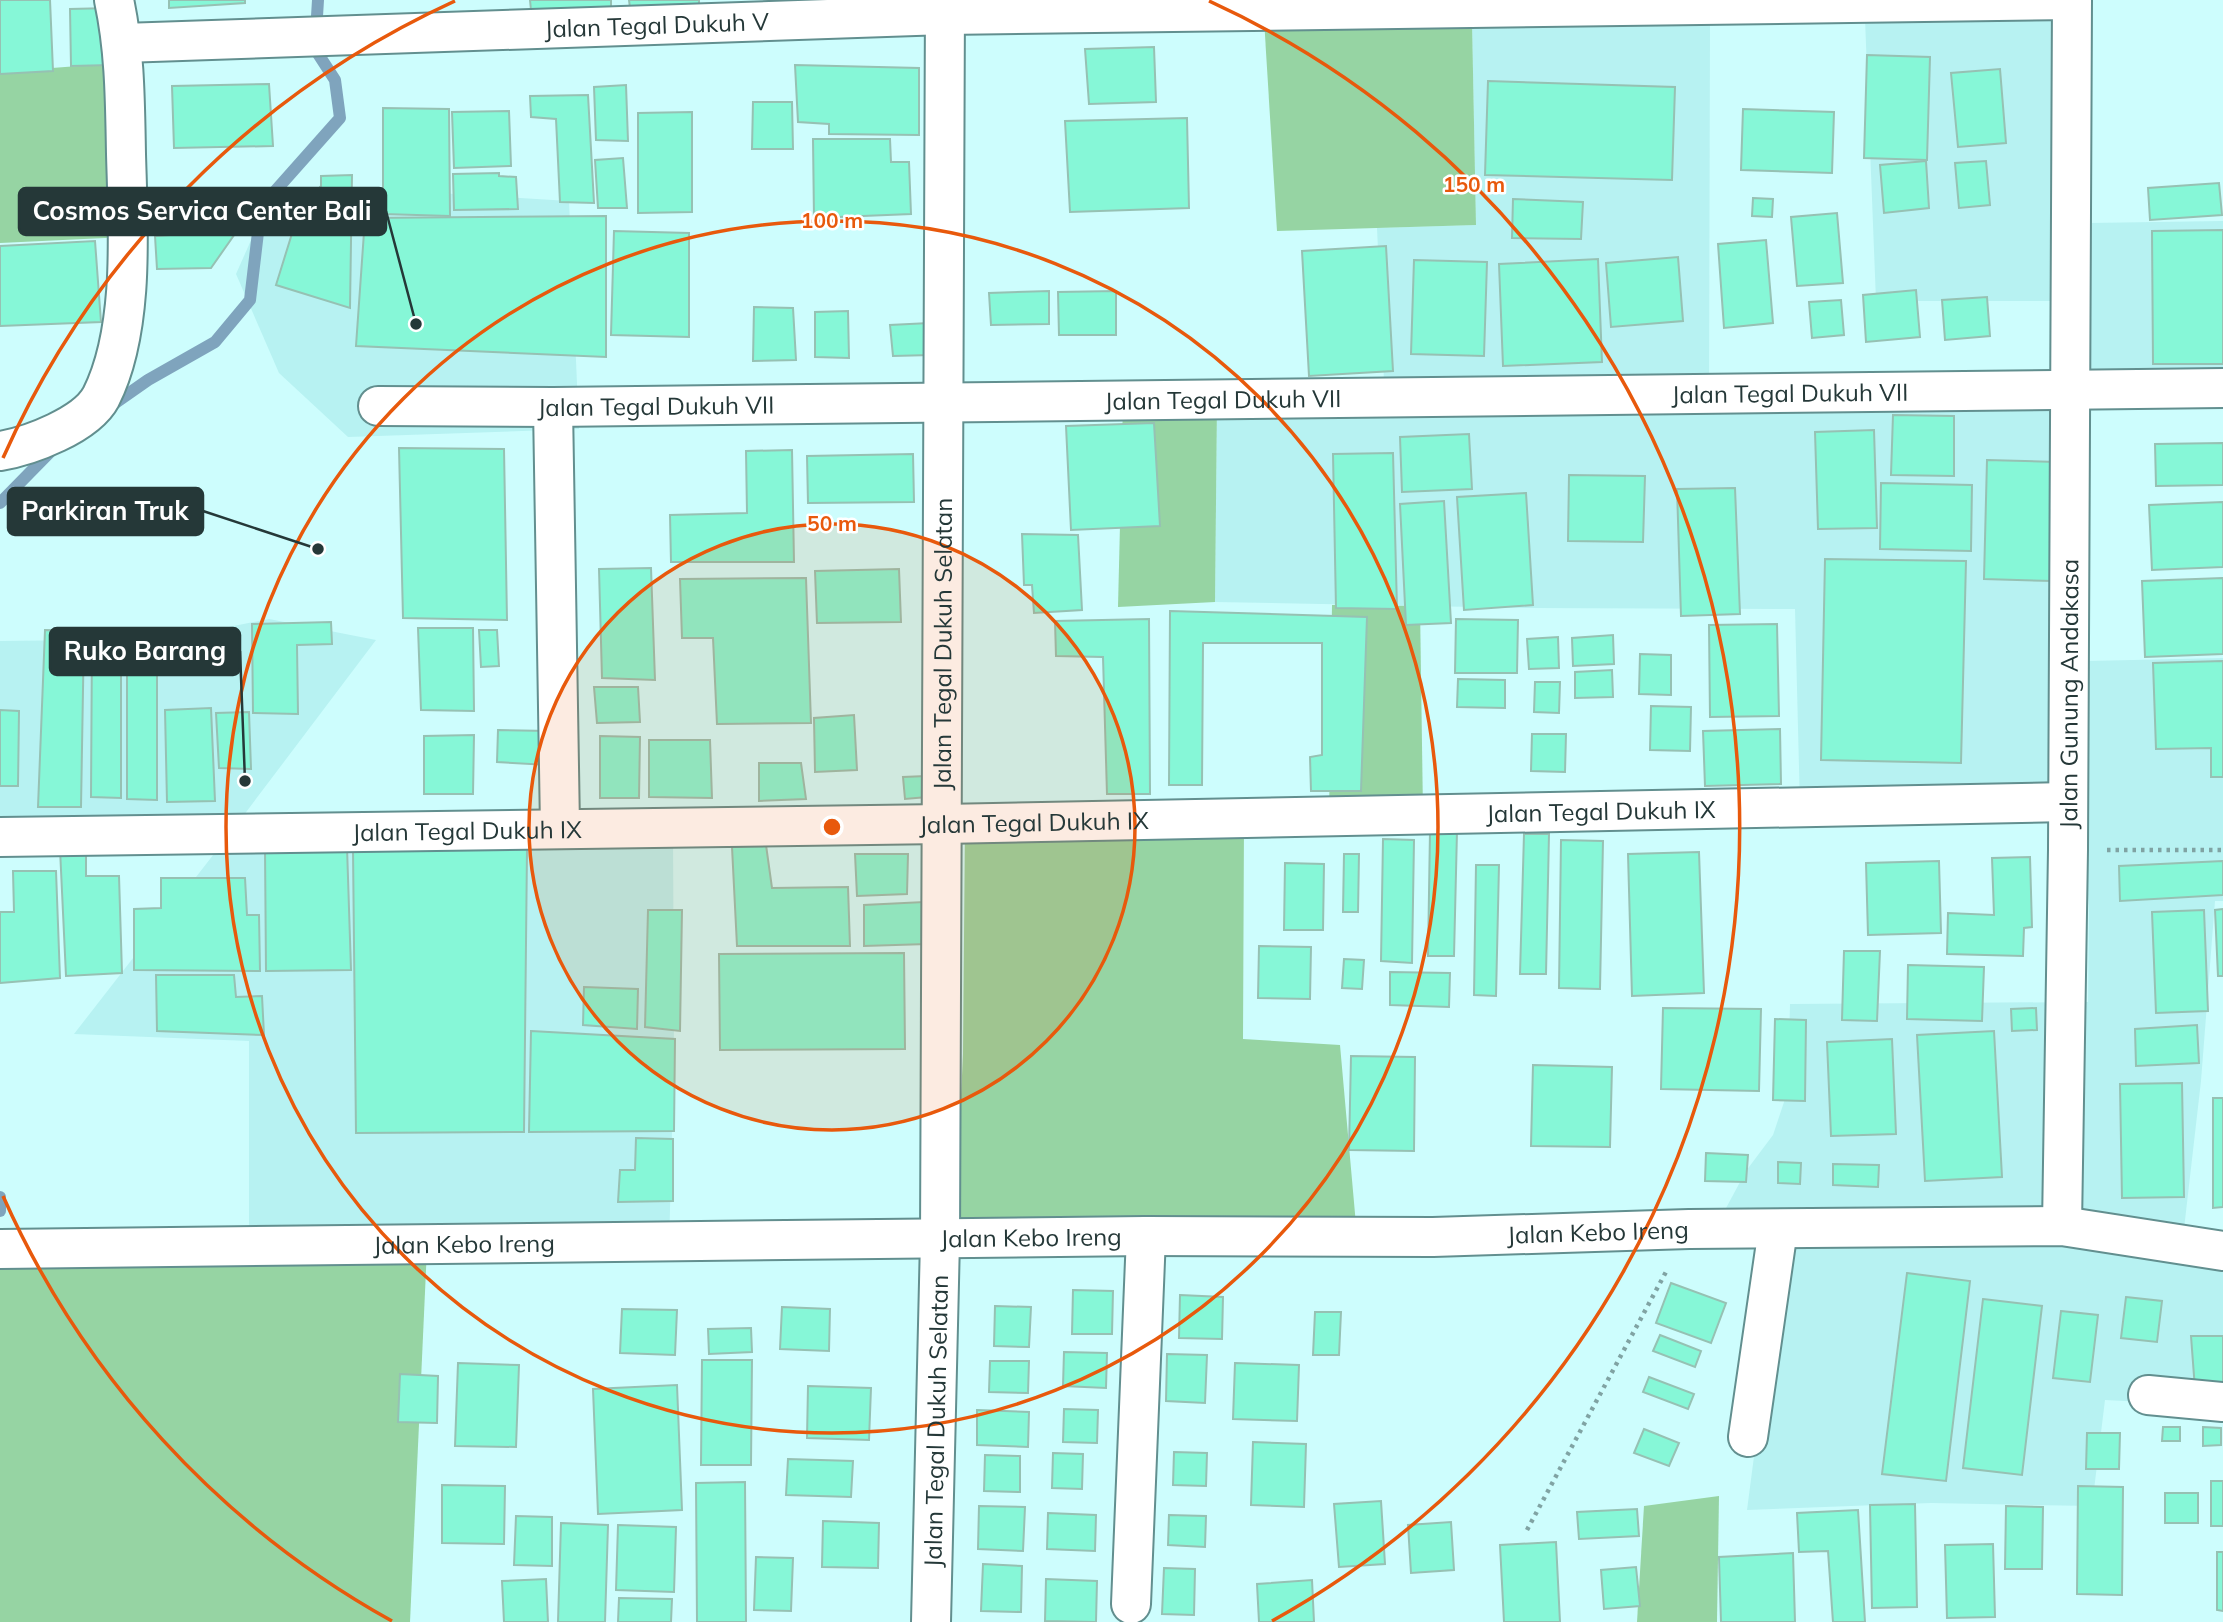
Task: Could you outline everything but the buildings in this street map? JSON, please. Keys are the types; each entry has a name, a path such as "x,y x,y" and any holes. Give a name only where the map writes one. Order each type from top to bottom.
{"street":[{"path":"0,451 59,434 100,399 121,335 129,244 123,43 114,0"},
{"name":"Jalan Tegal Dukuh V","path":"123,43 945,8 2072,0"},
{"name":"Jalan Gunung Andakasa","path":"2062,1226 2068,850 2072,0"},
{"name":"Jalan Tegal Dukuh Selatan","path":"931,1622 940,1240 946,401 945,8"},
{"name":"Jalan Tegal Dukuh VII","path":"378,406 553,407 2223,388"},
{"path":"553,407 560,827"},
{"name":"Jalan Tegal Dukuh IX","path":"0,837 560,827 943,824 2067,802"},
{"path":"2062,1226 2223,1251"},
{"name":"Jalan Kebo Ireng","path":"0,1249 1146,1236 1433,1237 1689,1229 2062,1226"},
{"path":"1748,1437 1778,1229"},
{"path":"1131,1604 1146,1236"},
{"path":"2148,1395 2223,1402"}],"path":[{"path":"2068,850 2223,850"},
{"path":"1527,1530 1689,1229"}],"shaded area":[{"path":"2093,8 2089,223 2223,221 2223,395 2089,399 2087,661 2223,658 2223,901 2215,901 2201,1081 2181,1255 2223,1260 2223,1406 2105,1400 2092,1506 1931,1503 1747,1510 1784,1227 1712,1234 1746,1171 1773,1135 1788,1090 1790,1004 2088,1002 2089,906 2081,813 1800,807 1795,609 1528,608 1215,602 1217,404 1385,403 1377,228 1476,225 1472,21 1710,25 1709,403 2088,398 2088,301 1876,301 1865,19"},
{"path":"422,192 569,201 579,429 348,437 279,373 236,274 268,202"},
{"path":"269,619 376,640 225,840 673,832 674,1054 669,1248 249,1250 249,1041 74,1034 224,841 0,824 0,641 169,639"}],"green space":[{"path":"1264,19 1472,21 1476,225 1277,231"},
{"path":"117,63 126,237 0,243 0,72"},
{"path":"1123,402 1217,404 1215,602 1118,607"},
{"path":"1332,605 1420,606 1423,813 1329,818"},
{"path":"1244,821 1243,1039 1340,1045 1357,1236 954,1249 963,1054 965,823"},
{"path":"427,1248 410,1622 0,1622 0,1250"},
{"path":"1719,1496 1717,1622 1637,1622 1644,1506"}],"waterway":[{"path":"108,408 148,380 215,342 250,300 261,207 340,118 335,80 315,49 318,0"},
{"path":"0,503 54,448"},
{"path":"0,1197 0,1211"}],"place":[{"name":"Cosmos Servica Center Bali","path":"416,324"},
{"name":"Parkiran Truk","path":"318,549"},
{"name":"Ruko Barang","path":"245,781"}]}
